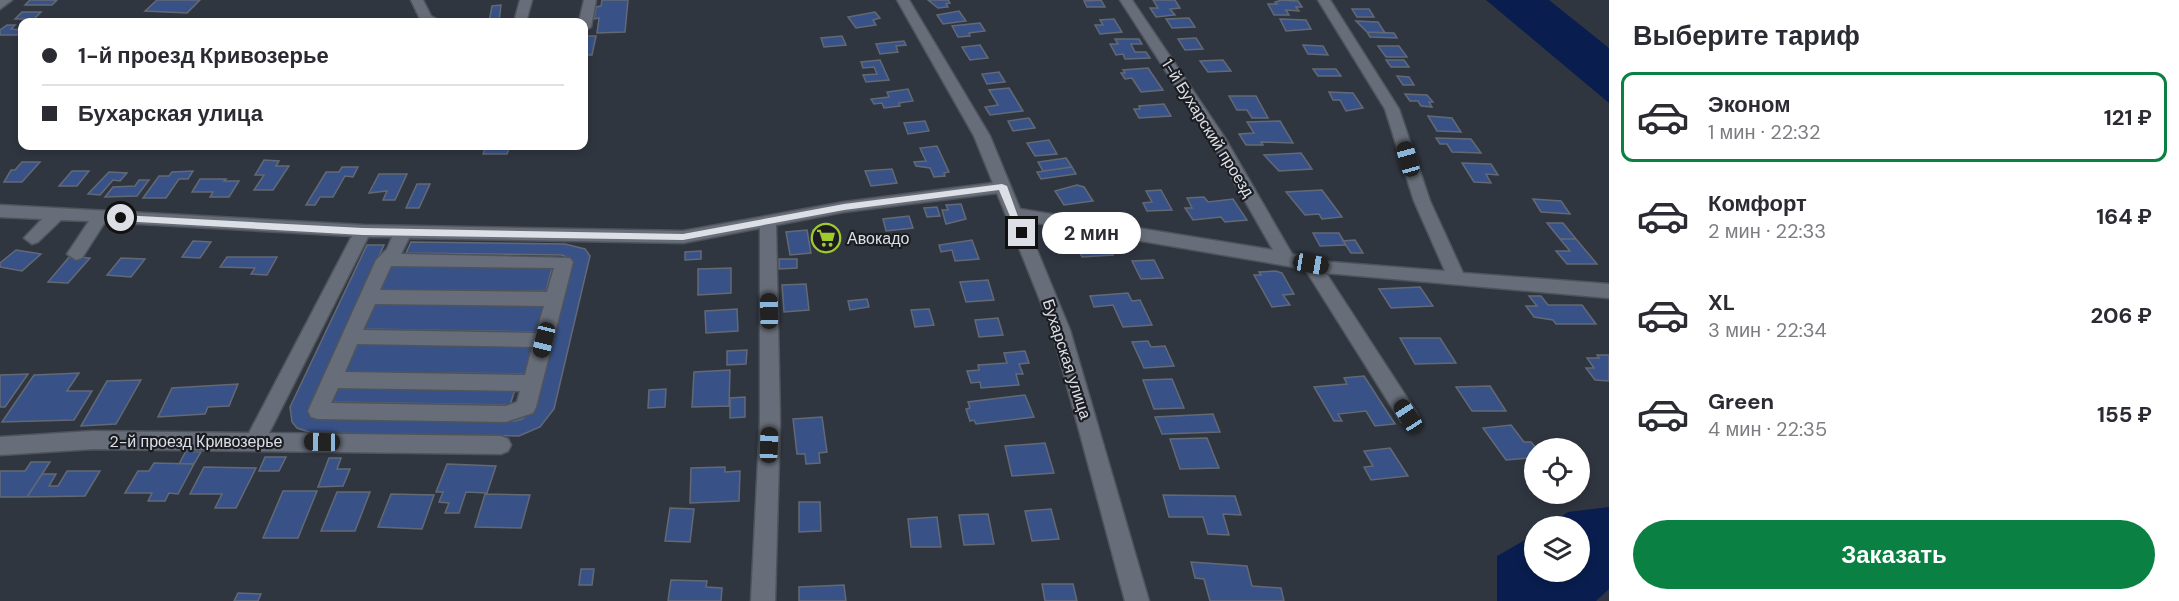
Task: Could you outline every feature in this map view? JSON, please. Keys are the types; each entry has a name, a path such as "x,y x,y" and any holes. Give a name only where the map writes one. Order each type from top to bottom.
{"street":[{"path":"0,5 6,0"},
{"path":"417,0 423,13 430,18"},
{"path":"521,18 526,0"},
{"path":"586,18 590,0"},
{"name":"Бухарская улица","path":"903,0 982,136 1061,330 1137,601"},
{"name":"1-й Бухарский проезд","path":"1126,0 1207,120 1286,258"},
{"path":"1324,0 1392,109 1420,196 1457,278"},
{"path":"0,211 363,231 683,237 868,204 1002,186"},
{"path":"32,238 57,214"},
{"path":"1014,214 1311,264 1609,291"},
{"path":"76,254 100,217"},
{"path":"763,601 770,422 768,223"},
{"path":"255,441 363,231"},
{"path":"385,260 564,262 526,407 506,414 318,411 385,260 394,252 403,232"},
{"path":"1311,264 1408,416"},
{"path":"369,297 554,299"},
{"path":"351,337 544,340"},
{"path":"332,380 533,382"},
{"name":"2-й проезд Кривозерье","path":"0,446 93,440 501,445"}],"water":[{"path":"1486,0 1549,0 1609,48 1609,103"},
{"path":"1609,507 1609,589 1596,601 1497,601 1497,556 1524,541 1524,582 1590,582 1590,516 1562,516 1568,512"}],"building":[{"path":"30,0 57,0 52,5 25,5"},
{"path":"157,0 200,0 187,13 145,11"},
{"path":"602,0 628,0 625,32 597,33 599,18 594,19 596,7 601,6"},
{"path":"928,0 948,0 950,3 946,4 948,7 938,8"},
{"path":"1101,0 1105,7 1087,7 1084,1"},
{"path":"1153,0 1175,0 1180,8 1170,9 1175,15 1156,17 1150,8 1158,8"},
{"path":"1298,1 1302,7 1296,7 1299,11 1286,10 1289,15 1274,15 1268,4 1277,4 1275,2"},
{"path":"501,5 499,18 490,18 492,6"},
{"path":"1352,9 1369,9 1374,17 1357,17"},
{"path":"959,11 966,21 943,24 937,15"},
{"path":"22,12 41,12 35,18 15,19"},
{"path":"875,12 880,18 873,20 876,25 856,28 848,17"},
{"path":"1189,18 1195,27 1172,28 1166,19"},
{"path":"1114,19 1122,32 1100,34 1095,25 1103,25 1100,20"},
{"path":"1280,19 1306,20 1311,29 1286,31"},
{"path":"1356,21 1378,22 1385,33 1367,32"},
{"path":"980,23 985,31 969,33 970,36 958,37 952,26"},
{"path":"7,25 15,25 11,29 18,30 18,34 0,35 0,30"},
{"path":"1367,32 1394,33 1397,38 1370,37"},
{"path":"588,36 596,36 592,55 588,55"},
{"path":"842,36 846,45 824,47 821,38"},
{"path":"1196,38 1203,49 1185,50 1178,39"},
{"path":"1115,39 1139,39 1142,44 1131,44 1135,52 1146,52 1150,58 1125,59 1123,54 1116,55 1110,44 1118,44"},
{"path":"904,41 906,45 896,46 898,52 880,54 876,44"},
{"path":"980,45 988,58 970,60 962,47"},
{"path":"1303,45 1323,46 1328,55 1308,54"},
{"path":"1378,46 1399,46 1407,57 1386,57"},
{"path":"880,60 889,80 866,82 863,75 877,74 874,67 863,68 861,62"},
{"path":"1223,60 1231,71 1208,72 1200,61"},
{"path":"1386,60 1404,60 1409,67 1391,67"},
{"path":"1148,68 1163,90 1141,92 1132,78 1125,79 1121,73 1125,73 1123,70"},
{"path":"1313,69 1336,69 1341,76 1318,76"},
{"path":"999,72 1005,82 987,84 982,74"},
{"path":"1397,76 1409,77 1414,85 1403,85"},
{"path":"1009,88 1023,111 990,115 985,107 998,105 989,90"},
{"path":"908,89 913,101 899,103 900,106 884,108 882,103 874,104 871,99 889,97 887,92"},
{"path":"1329,92 1353,93 1363,108 1346,111 1340,100 1333,100"},
{"path":"1405,94 1427,95 1433,102 1429,102 1432,107 1421,106 1418,101 1410,101"},
{"path":"1229,96 1256,96 1268,118 1252,118 1247,110 1237,110"},
{"path":"1164,104 1171,116 1139,118 1134,109 1140,109 1139,106"},
{"path":"1428,116 1452,118 1461,132 1437,131"},
{"path":"1029,118 1035,128 1013,131 1008,121"},
{"path":"925,121 929,131 908,134 904,123"},
{"path":"1280,121 1293,143 1261,142 1263,145 1246,145 1239,134 1254,133 1247,122"},
{"path":"1436,138 1471,139 1481,153 1452,152 1447,144 1440,144"},
{"path":"1049,140 1057,154 1035,156 1027,143"},
{"path":"937,146 949,172 944,173 945,176 934,177 930,168 916,166 914,162 926,161 920,148"},
{"path":"484,150 508,150 507,154 483,154"},
{"path":"1301,153 1312,169 1279,171 1264,155"},
{"path":"1066,158 1072,167 1043,171 1038,162"},
{"path":"264,160 279,161 276,166 289,166 273,190 254,190 264,175 255,175"},
{"path":"22,162 40,162 22,182 4,182 11,170 15,170"},
{"path":"1462,163 1491,164 1498,175 1486,174 1491,183 1474,182"},
{"path":"342,167 358,167 353,177 345,176 333,197 320,197 315,205 306,205 326,172 339,172"},
{"path":"1072,167 1076,174 1041,179 1037,172"},
{"path":"892,169 897,183 871,186 865,171"},
{"path":"72,171 89,171 77,186 59,186"},
{"path":"193,171 188,179 179,179 166,198 143,198 159,176 169,176 172,172"},
{"path":"109,172 127,173 120,181 113,180 100,195 88,194"},
{"path":"379,174 407,174 395,200 383,200 387,191 369,193"},
{"path":"200,179 239,181 229,197 210,197 213,192 192,192"},
{"path":"139,180 149,180 137,196 105,197 113,187 135,186"},
{"path":"417,184 430,184 419,208 406,208"},
{"path":"1077,185 1084,187 1093,201 1064,205 1055,191"},
{"path":"1161,190 1172,210 1147,211 1143,203 1152,202 1146,191"},
{"path":"1322,190 1342,217 1322,219 1319,214 1305,215 1286,192"},
{"path":"1204,197 1208,202 1233,199 1247,220 1225,222 1221,217 1193,220 1185,208 1192,208 1187,198"},
{"path":"1533,199 1561,201 1570,214 1541,212"},
{"path":"961,204 966,219 946,224 942,210 948,210 946,205"},
{"path":"937,207 940,216 927,217 924,208"},
{"path":"909,216 913,228 886,231 883,219"},
{"path":"1547,223 1563,223 1576,239 1560,239"},
{"name":"Авокадо","path":"835,228 838,246 816,248 813,230"},
{"path":"807,230 811,253 790,255 786,232"},
{"path":"1086,231 1090,239 1074,240 1071,233"},
{"path":"1313,233 1339,233 1346,245 1320,246"},
{"path":"1560,239 1576,239 1597,264 1567,264 1556,251 1570,251"},
{"path":"972,240 979,259 955,261 952,250 941,252 939,245"},
{"path":"1106,240 1113,255 1082,257 1075,242"},
{"path":"1355,240 1363,253 1351,253 1343,241"},
{"path":"193,241 211,242 200,258 182,257"},
{"path":"411,242 565,244 585,249 590,256 554,409 540,427 519,436 312,433 297,428 292,422 290,407 367,245 384,245 309,407 309,413 326,419 515,421 522,419 535,409 572,260 562,255 406,253"},
{"path":"16,250 41,254 22,271 0,267 0,263"},
{"path":"701,251 701,259 685,260 685,252"},
{"path":"70,256 90,258 68,283 48,282"},
{"path":"227,257 277,257 267,275 251,274 255,268 220,267"},
{"path":"121,258 145,259 131,277 107,275"},
{"path":"779,259 797,259 797,268 779,269"},
{"path":"1154,260 1163,278 1141,279 1132,261"},
{"path":"390,266 552,268 546,291 380,290"},
{"path":"731,268 731,293 698,295 698,269"},
{"path":"1259,272 1282,273 1294,294 1283,295 1290,305 1272,307 1254,275 1261,275"},
{"path":"988,280 994,300 966,302 960,282"},
{"path":"806,284 809,310 784,312 782,285"},
{"path":"1420,287 1433,306 1391,308 1379,289"},
{"path":"1128,293 1132,301 1140,300 1152,325 1123,327 1113,305 1094,307 1090,296"},
{"path":"1529,296 1541,296 1548,305 1582,305 1596,324 1556,324 1553,320 1534,317 1526,306 1537,306"},
{"path":"867,299 869,307 850,310 848,301"},
{"path":"374,304 544,306 537,332 362,329"},
{"path":"737,309 738,331 706,333 705,311"},
{"path":"929,309 934,325 915,327 911,310"},
{"path":"998,318 1003,335 979,337 975,320"},
{"path":"1400,338 1440,338 1456,363 1415,364"},
{"path":"1148,341 1151,347 1165,346 1174,366 1144,368 1132,342"},
{"path":"358,344 534,346 526,374 345,372"},
{"path":"747,350 746,364 727,365 727,351"},
{"path":"1025,351 1029,363 1019,364 1023,374 1016,374 1019,385 981,388 980,382 971,383 967,371 979,370 978,365 1007,363 1004,353"},
{"path":"1597,355 1609,355 1609,381 1595,380 1586,368 1594,368 1587,358 1599,358"},
{"path":"730,370 729,406 692,407 694,372"},
{"path":"79,373 67,391 92,391 74,420 2,422 34,375"},
{"path":"28,374 5,407 0,407 0,375"},
{"path":"1364,376 1395,424 1375,426 1366,411 1338,414 1342,421 1334,421 1314,387 1347,384 1344,378"},
{"path":"1172,379 1184,408 1154,409 1143,380"},
{"path":"141,380 116,424 81,426 107,381"},
{"path":"238,384 229,406 208,407 205,414 158,417 172,388"},
{"path":"1490,386 1506,411 1472,411 1456,387"},
{"path":"337,387 515,390 510,405 331,402"},
{"path":"666,389 665,407 648,408 649,390"},
{"path":"1025,395 1034,417 976,424 974,420 970,421 966,409 970,408 968,402"},
{"path":"745,397 745,417 730,418 730,398"},
{"path":"1213,414 1220,432 1162,434 1155,417"},
{"path":"822,417 827,452 819,453 820,463 806,464 805,454 797,454 793,419"},
{"path":"1511,425 1524,442 1524,458 1506,460 1483,428"},
{"path":"1207,438 1219,468 1180,469 1170,439"},
{"path":"1045,443 1054,473 1012,476 1005,446"},
{"path":"1390,448 1408,476 1371,480 1364,467 1373,466 1364,451"},
{"path":"186,451 201,452 194,464 179,464"},
{"path":"265,457 286,457 279,471 259,471"},
{"path":"329,458 341,458 337,469 350,469 343,486 318,487"},
{"path":"31,462 50,462 27,497 0,497 0,471 25,471"},
{"path":"154,463 194,464 178,494 169,493 165,501 148,501 152,493 125,493 138,471 149,471"},
{"path":"447,464 496,466 487,493 466,492 459,513 445,513 449,503 439,502 443,492 436,492"},
{"path":"204,467 256,468 236,508 215,508 222,494 190,494"},
{"path":"725,467 725,472 740,471 739,501 690,503 691,468"},
{"path":"67,471 100,471 85,496 27,497 42,474 56,474 49,486 58,486"},
{"path":"283,491 317,491 298,538 263,538"},
{"path":"337,492 370,492 355,531 321,531"},
{"path":"391,494 434,495 422,529 378,527"},
{"path":"485,494 530,495 521,528 475,527"},
{"path":"1163,495 1235,496 1241,515 1223,514 1229,535 1208,534 1203,517 1169,517"},
{"path":"799,502 820,502 821,531 799,532"},
{"path":"670,508 694,509 690,542 665,541"},
{"path":"1051,509 1059,539 1032,541 1025,511"},
{"path":"988,514 994,544 964,545 959,515"},
{"path":"937,517 941,547 911,547 908,519"},
{"path":"1191,562 1247,566 1252,586 1281,588 1284,601 1210,601 1204,579 1195,578"},
{"path":"581,569 594,569 592,585 579,585"},
{"path":"671,580 707,581 706,587 722,588 721,601 668,601"},
{"path":"1042,584 1073,584 1077,601 1045,601"},
{"path":"844,585 846,601 799,601 799,587"},
{"path":"238,593 261,594 258,601 234,601"}],"place":[{"name":"Авокадо","path":"826,238"}],"route":[{"path":"121,218 363,231 683,237 768,223 844,207 1002,186 1022,233"}]}
